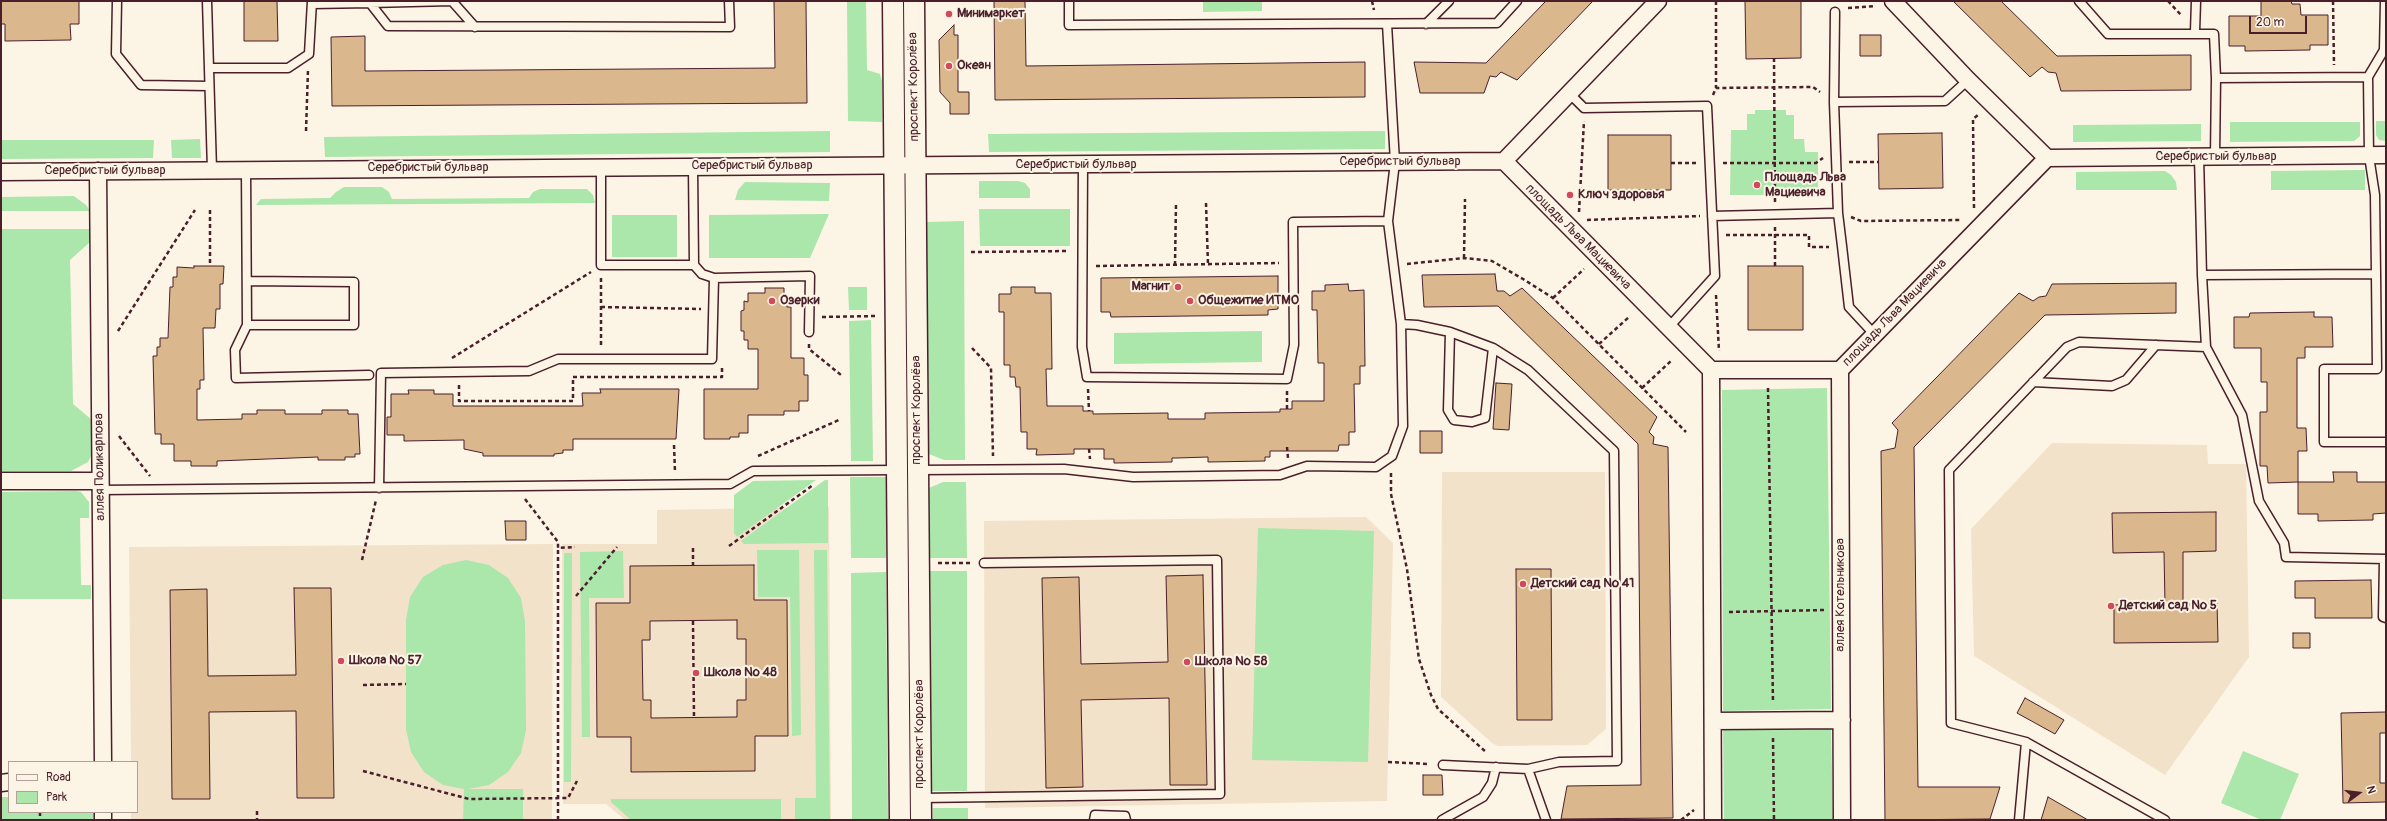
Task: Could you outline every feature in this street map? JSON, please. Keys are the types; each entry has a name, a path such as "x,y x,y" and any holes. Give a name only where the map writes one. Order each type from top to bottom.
{"street":[{"name":"проспект Королёва","path":"893,1 895,166 908,470"},
{"name":"проспект Королёва","path":"914,1 915,166 908,470 911,798 921,820"},
{"path":"1504,161 1658,1"},
{"path":"1893,1 1968,80 2047,158"},
{"name":"Серебристый бульвар","path":"2047,158 2386,156"},
{"name":"площадь Льва Мациевича","path":"1504,161 1711,370 1840,370 2047,158"},
{"name":"Серебристый бульвар","path":"1,172 1504,161"},
{"name":"аллея Поликарпова","path":"98,171 103,761"},
{"path":"1711,370 1713,820"},
{"name":"аллея Котельникова","path":"1840,370 1842,820"},
{"path":"1,482 100,486"},
{"path":"1713,721 1842,720"},
{"name":"проспект Королёва","path":"900,820 911,798"}],"lane":[{"path":"117,1 116,54 141,85 209,86"},
{"path":"207,1 212,170"},
{"path":"209,68 288,68 309,54 312,2 370,3 452,1 475,27"},
{"path":"370,3 388,26 730,27 729,1"},
{"path":"1069,1 1070,25 1497,23 1517,1"},
{"path":"1426,24 1449,1"},
{"path":"2079,1 2108,34 2195,32 2214,34 2216,78 2207,157 2202,275 2206,347 2242,416 2259,501 2284,543 2286,557 2385,559 2383,617 2386,618"},
{"path":"2195,32 2196,1"},
{"path":"2385,1 2384,50 2368,77 2369,156 2375,195 2377,369 2324,369 2324,442 2386,442"},
{"path":"1839,10 1834,102 1838,213 1849,307 1874,334"},
{"path":"100,486 379,488 730,484 753,471 1064,469 1133,477 1280,475 1307,466 1376,467 1392,456 1403,426 1401,324 1388,221 1395,162 1387,24"},
{"path":"2216,78 2368,77"},
{"path":"1834,102 1945,101 1968,80"},
{"path":"1570,94 1584,108 1707,106 1715,276 1668,328"},
{"path":"1083,164 1082,347 1087,377 1287,379 1294,345 1293,222 1388,221"},
{"path":"693,166 694,265 702,274 714,278 810,276 809,332"},
{"path":"601,167 601,265 694,265"},
{"path":"246,170 247,325 235,350 236,378 369,375"},
{"path":"1712,216 1838,213"},
{"path":"2202,275 2376,274"},
{"path":"379,488 381,373 529,371 558,359 712,359 714,278"},
{"path":"247,281 354,282 354,325 247,325"},
{"path":"1401,324 1417,325 1450,332 1493,348 1528,370 1614,451 1617,761 1559,762 1528,769 1443,765"},
{"path":"1450,332 1448,410 1454,420 1472,422 1485,418 1493,348"},
{"path":"2165,820 2026,742 1951,723 1950,470 2067,347 2079,342 2206,347"},
{"path":"2033,382 2112,386 2126,380 2156,345"},
{"path":"911,798 1220,794 1217,560 984,563"},
{"path":"2019,820 2026,742"},
{"path":"1442,820 1482,797 1492,783 1496,767"},
{"path":"1528,769 1546,820"},
{"path":"1094,820 1095,816 1125,816 1126,820"}],"path":[{"path":"1707,106 1716,88 1716,1"},
{"path":"2333,1 2334,78"},
{"path":"1839,10 1878,6"},
{"path":"306,131 309,54"},
{"path":"1774,58 1775,266"},
{"path":"1716,88 1813,87 1834,102"},
{"path":"1584,108 1579,220 1712,216"},
{"path":"1974,212 1973,119 1981,111"},
{"path":"1671,163 1816,163 1835,150"},
{"path":"1836,163 1879,162"},
{"path":"1464,258 1465,199"},
{"path":"1175,265 1176,203"},
{"path":"1206,203 1208,265"},
{"path":"116,333 195,210"},
{"path":"210,210 210,266"},
{"path":"1838,213 1861,220 1967,220"},
{"path":"1713,235 1809,235 1809,247 1842,246"},
{"path":"971,252 1082,251"},
{"path":"1393,266 1464,258 1492,261 1552,298 1686,432"},
{"path":"1103,266 1278,263"},
{"path":"601,265 602,359"},
{"path":"428,373 601,265"},
{"path":"1552,298 1584,269"},
{"path":"1715,276 1719,350"},
{"path":"601,307 713,309"},
{"path":"809,317 878,316"},
{"path":"1599,344 1629,317"},
{"path":"809,332 809,349 841,375"},
{"path":"972,348 992,368 993,470"},
{"path":"1642,388 1671,361"},
{"path":"1087,377 1089,411"},
{"path":"1768,386 1774,820"},
{"path":"751,459 841,419"},
{"path":"117,434 153,479"},
{"path":"674,445 674,473"},
{"path":"1392,456 1391,494 1407,569 1419,659 1431,695 1438,709 1491,756"},
{"path":"729,546 833,471"},
{"path":"667,473 682,472"},
{"path":"515,486 558,542 558,820"},
{"path":"362,560 379,488"},
{"path":"693,546 693,566"},
{"path":"558,548 575,547"},
{"path":"576,596 617,547"},
{"path":"937,563 984,563"},
{"path":"1712,612 1841,609"},
{"path":"693,621 694,718"},
{"path":"363,685 406,684"},
{"path":"1388,762 1443,765"},
{"path":"363,771 469,799 568,798 577,781"},
{"path":"1681,820 1694,810"},
{"path":"257,811 257,820"}],"shaded area":[{"name":"Детский сад № 5","path":"2052,443 2207,445 2208,464 2246,464 2249,657 2165,775 1974,656 1971,529"},
{"name":"Детский сад № 41","path":"1442,472 1605,472 1606,729 1587,745 1498,746 1492,743 1441,697"},
{"name":"Школа № 48","path":"829,507 831,820 625,820 606,804 563,804 562,544 657,544 657,510"},
{"name":"Школа № 58","path":"1366,517 1393,543 1387,801 985,808 984,521"},
{"name":"Школа № 57","path":"553,544 552,820 131,820 131,813 138,813 138,761 131,761 129,547"}],"green space":[{"path":"847,1 866,1 867,70 880,74 882,81 882,122 848,121"},
{"path":"1203,1 1262,1 1262,11 1203,12"},
{"path":"1755,110 1786,110 1786,115 1794,115 1794,139 1804,139 1805,152 1818,152 1818,195 1730,195 1731,130 1747,130 1747,114 1755,114"},
{"path":"2376,121 2386,121 2386,141 2379,140 2376,135"},
{"path":"2230,122 2360,122 2360,136 2354,141 2230,142"},
{"path":"2201,124 2201,141 2073,142 2073,125"},
{"path":"830,131 830,152 325,157 324,137"},
{"path":"1385,131 1385,149 989,152 988,134"},
{"path":"200,139 201,158 172,158 171,140"},
{"path":"1,140 154,140 153,158 1,159"},
{"path":"2365,170 2365,190 2271,190 2271,171"},
{"path":"2165,171 2171,175 2176,182 2177,190 2076,190 2076,172"},
{"path":"979,181 1018,181 1025,183 1030,189 1030,198 979,198"},
{"path":"745,182 830,183 829,201 735,200 738,190"},
{"path":"344,187 382,187 389,192 392,199 529,198 533,192 540,189 587,189 593,195 595,203 256,205 261,199 330,198"},
{"path":"74,196 86,205 90,211 1,211 1,197"},
{"path":"979,209 1070,209 1070,246 980,246"},
{"path":"829,214 810,258 709,258 709,215"},
{"path":"612,215 677,215 677,257 612,257"},
{"path":"964,221 965,460 944,460 929,454 926,222"},
{"path":"1,229 90,229 90,242 70,260 73,404 92,420 92,454 88,462 71,471 1,471"},
{"path":"848,287 867,287 867,310 849,310"},
{"path":"871,320 873,461 851,461 849,321"},
{"path":"1262,331 1262,362 1114,364 1114,333"},
{"path":"1827,388 1831,709 1723,711 1722,390"},
{"path":"850,477 886,477 886,558 851,558"},
{"path":"816,480 737,537 734,533 734,495 753,481"},
{"path":"825,480 828,480 828,543 744,544 741,541"},
{"path":"943,482 966,482 967,558 929,558 929,488"},
{"path":"1,492 81,492 89,502 89,518 80,518 81,585 91,585 91,599 1,599"},
{"path":"1258,528 1374,531 1368,762 1252,760"},
{"path":"757,550 799,550 801,735 792,736 790,597 758,597"},
{"path":"814,550 827,550 830,820 795,820 795,798 816,798"},
{"path":"623,551 624,598 589,598 590,737 582,737 580,552"},
{"path":"564,553 572,553 571,782 564,782"},
{"path":"466,560 489,565 508,578 521,598 525,621 526,730 521,753 508,772 489,785 468,789 523,789 523,820 463,820 464,789 443,785 424,772 411,752 406,729 406,620 410,597 423,577 443,565"},
{"path":"930,571 967,571 967,791 932,791"},
{"path":"886,572 888,820 852,820 851,573"},
{"path":"1831,728 1833,820 1724,820 1723,730"},
{"path":"2243,751 2299,774 2280,820 2262,820 2221,803"},
{"path":"1,797 8,797 8,813 95,813 95,820 1,820"},
{"path":"611,799 781,799 781,820 631,820 611,802"},
{"path":"933,808 968,808 968,820 933,820"}],"building":[{"path":"1,1 79,1 79,24 70,24 71,40 5,41 5,24 1,24"},
{"path":"244,1 277,1 278,41 244,41"},
{"path":"774,1 806,1 807,103 332,106 331,37 365,36 365,71 775,68"},
{"path":"994,1 1025,1 1026,66 1365,62 1365,97 995,100"},
{"path":"1546,1 1593,1 1517,80 1501,72 1496,77 1490,76 1484,93 1420,93 1414,62 1486,63"},
{"path":"1745,1 1801,1 1801,58 1746,59"},
{"path":"1953,1 2001,1 2057,56 2191,55 2191,90 2061,91 2056,73 2048,72 2042,67 2030,77"},
{"path":"2261,1 2291,1 2292,4 2300,4 2301,15 2328,15 2328,45 2310,45 2310,50 2245,51 2245,46 2229,46 2229,16 2261,16"},
{"name":"Океан","path":"954,25 954,35 958,35 958,92 969,92 969,114 950,114 950,103 940,92 939,40"},
{"path":"1860,35 1881,35 1881,56 1860,56"},
{"path":"1942,133 1943,188 1879,189 1878,134"},
{"path":"1608,135 1671,135 1671,190 1608,190"},
{"path":"194,266 224,266 223,284 220,284 220,309 216,309 215,328 203,328 204,380 200,380 200,389 197,389 197,420 242,419 242,414 257,414 257,410 285,410 285,414 322,414 322,410 348,410 348,414 358,414 360,454 355,454 355,457 345,457 345,460 318,460 318,457 217,461 217,466 191,466 191,461 174,461 174,444 161,444 161,434 155,434 153,356 157,356 157,347 160,347 160,338 168,338 170,287 173,287 173,277 177,277 177,267 194,268"},
{"path":"1748,266 1803,266 1803,330 1748,330"},
{"path":"1495,274 1497,291 1504,291 1510,296 1522,288 1657,417 1649,432 1654,437 1653,444 1668,447 1673,818 1561,819 1567,786 1641,785 1638,444 1498,306 1424,307 1422,275"},
{"name":"Общежитие ИТМО","path":"1278,276 1278,309 1268,310 1268,315 1111,317 1110,312 1101,312 1101,278"},
{"path":"2176,283 2176,313 2045,315 1914,447 1918,787 2000,787 1990,819 1885,820 1881,451 1895,448 1898,430 1892,423 2019,293 2033,301 2039,297 2046,296 2052,284"},
{"path":"1348,284 1349,291 1364,290 1365,366 1360,366 1360,384 1354,384 1355,432 1349,432 1349,445 1339,445 1338,451 1270,451 1270,457 1265,457 1265,461 1208,462 1208,457 1172,458 1172,462 1114,463 1114,459 1104,459 1104,449 1074,449 1074,454 1036,455 1037,449 1027,449 1027,432 1021,432 1020,387 1016,387 1015,377 1010,377 1010,365 1004,365 1004,312 999,312 999,294 1011,294 1011,287 1035,287 1035,293 1051,293 1052,369 1046,369 1047,406 1083,406 1083,411 1093,411 1093,414 1168,413 1168,419 1205,419 1205,413 1280,412 1280,409 1292,409 1292,401 1324,401 1324,363 1318,363 1317,310 1312,310 1312,291 1325,291 1325,285"},
{"path":"765,288 784,288 784,298 787,298 787,307 791,307 791,358 804,358 804,375 808,375 808,401 799,401 799,411 784,411 784,415 748,415 748,433 739,433 739,437 730,437 730,439 704,439 704,389 758,389 758,349 748,349 748,340 744,340 744,331 741,331 741,311 744,310 744,301 748,302 748,293 765,293"},
{"path":"2314,312 2314,317 2332,317 2333,347 2305,347 2305,358 2297,358 2297,428 2306,428 2307,451 2298,451 2298,482 2268,483 2267,466 2260,466 2260,412 2267,412 2267,382 2261,382 2261,348 2234,348 2234,317 2249,317 2250,313"},
{"path":"1496,383 1512,384 1509,430 1493,429"},
{"path":"600,389 679,389 676,439 573,439 573,450 563,450 563,453 554,454 554,456 483,456 483,453 464,449 464,440 404,441 404,435 387,435 387,417 391,417 391,394 409,394 408,390 434,390 434,394 453,394 453,406 583,406 582,393 601,393"},
{"path":"1420,431 1442,431 1442,453 1420,453"},
{"path":"2333,472 2357,472 2357,482 2386,482 2386,513 2373,514 2373,520 2318,521 2318,514 2298,514 2298,482 2334,482"},
{"path":"2216,512 2216,551 2183,552 2183,604 2217,603 2218,642 2114,643 2114,605 2165,604 2164,552 2113,553 2112,513"},
{"path":"505,521 526,521 526,540 506,540"},
{"path":"754,565 754,600 787,600 788,736 755,736 755,771 631,772 631,737 597,737 596,603 630,603 630,566","holes":["737,620 737,639 746,639 746,700 737,700 737,717 651,718 651,700 643,700 642,640 650,640 650,621"]},
{"path":"1516,569 1551,569 1552,720 1517,720"},
{"path":"1203,575 1207,785 1170,785 1169,698 1081,700 1083,787 1046,788 1042,578 1079,577 1081,664 1168,662 1166,576"},
{"path":"2371,580 2372,618 2315,618 2315,598 2295,598 2295,581"},
{"path":"294,588 331,588 334,798 297,798 296,711 209,712 210,799 172,799 170,590 207,589 208,676 296,675"},
{"path":"2293,633 2310,633 2310,648 2293,648"},
{"path":"2025,698 2064,720 2055,734 2017,713"},
{"path":"2386,712 2386,733 2380,733 2380,783 2386,783 2386,802 2343,803 2341,713"},
{"path":"1423,775 1442,775 1443,795 1423,795"},
{"path":"2048,797 2088,820 2041,820"}],"place":[{"name":"Минимаркет","path":"949,14"},
{"name":"Океан","path":"949,66"},
{"name":"Площадь Льва Мациевича","path":"1757,185"},
{"name":"Ключ здоровья","path":"1570,195"},
{"name":"Магнит","path":"1178,287"},
{"name":"Озерки","path":"772,301"},
{"name":"Общежитие ИТМО","path":"1190,301"},
{"name":"Детский сад № 41","path":"1523,584"},
{"name":"Детский сад № 5","path":"2111,606"},
{"name":"Школа № 57","path":"341,661"},
{"name":"Школа № 58","path":"1187,662"},
{"name":"Школа № 48","path":"696,673"}]}
